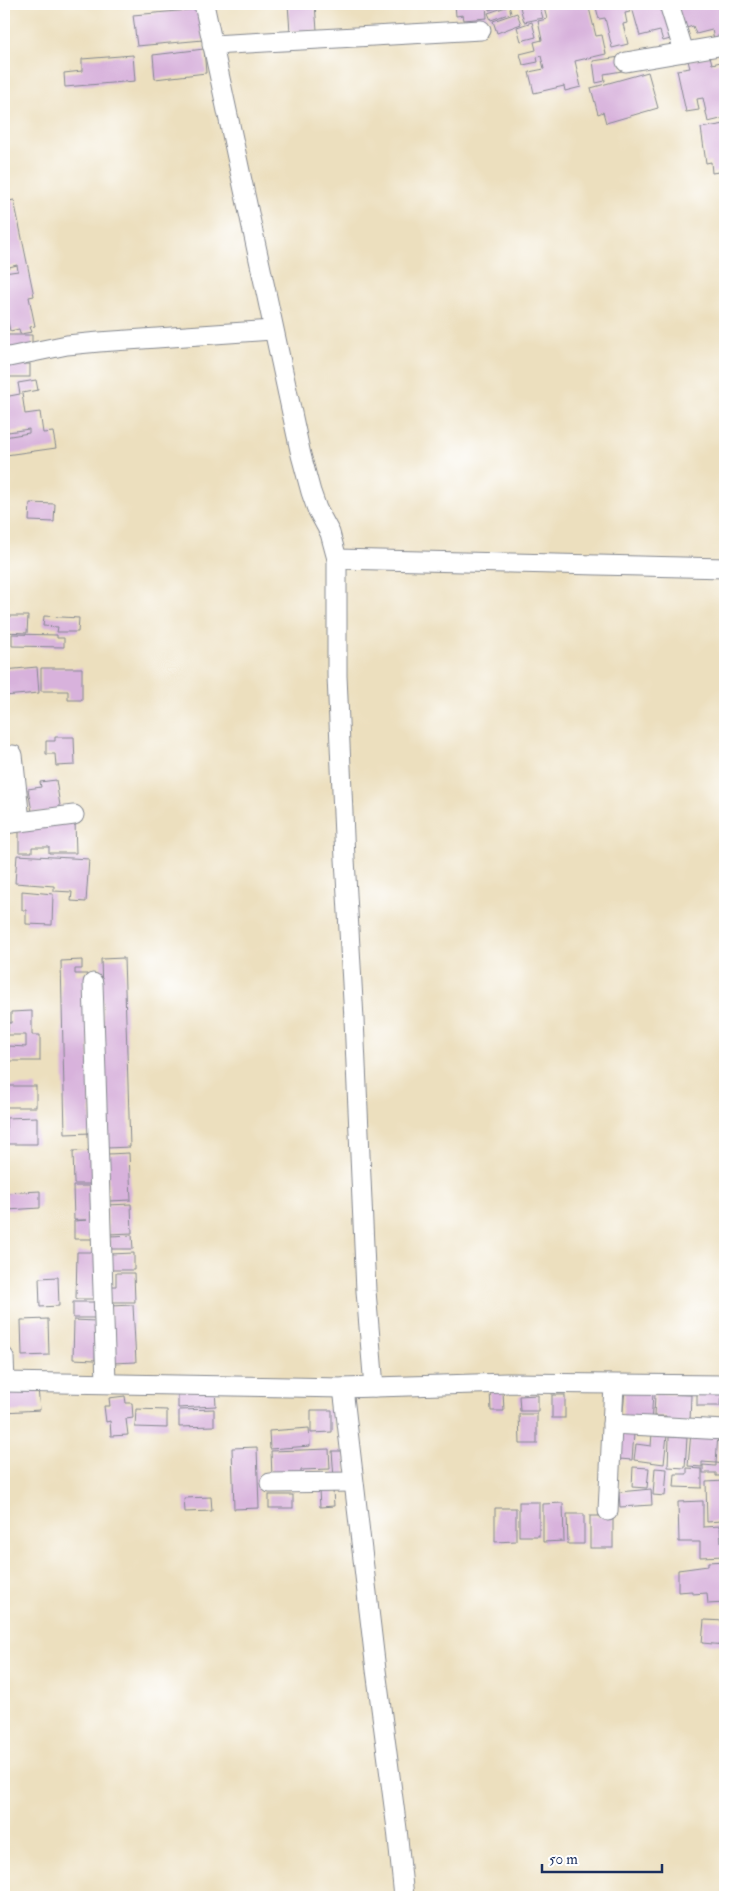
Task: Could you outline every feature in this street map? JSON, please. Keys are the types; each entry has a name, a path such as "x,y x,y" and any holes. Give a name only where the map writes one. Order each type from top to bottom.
{"street":[{"path":"204,4 272,330 308,483 317,509 330,534 336,559 337,676 344,840 366,1291 374,1387"},
{"path":"669,4 684,52"},
{"path":"212,45 481,30"},
{"path":"626,62 725,45"},
{"path":"4,358 99,342 272,330"},
{"path":"336,559 725,568"},
{"path":"12,755 12,822 74,814"},
{"path":"93,983 106,1384"},
{"path":"4,1357 4,1382 343,1388 507,1383 725,1385"},
{"path":"608,1511 614,1385"},
{"path":"343,1388 404,1897"},
{"path":"612,1424 725,1430"},
{"path":"270,1484 353,1482"}],"building":[{"path":"288,4 315,4 317,30 290,32"},
{"path":"455,4 486,4 487,18 464,20 463,15 456,16"},
{"path":"488,4 512,4 489,10"},
{"path":"539,4 543,18 524,22 520,7"},
{"path":"543,4 588,4 596,36 602,35 606,54 575,61 581,87 565,91 564,86 534,93 529,72 544,69 541,56 537,57 538,62 523,65 520,54 536,50 534,42 542,40 538,21 547,19"},
{"path":"595,4 628,4 630,12 625,13 627,23 623,24 628,44 612,48 605,18 599,19"},
{"path":"631,4 661,4 678,37 663,41 660,31 640,36"},
{"path":"677,4 725,4 725,37 714,39 712,30 696,34 693,26 683,29"},
{"path":"509,6 511,13 491,20 488,13"},
{"path":"200,9 203,40 137,46 133,15"},
{"path":"517,13 521,24 497,33 493,21"},
{"path":"532,22 536,37 521,41 517,27"},
{"path":"204,49 206,73 155,79 153,55"},
{"path":"725,49 725,118 708,122 703,98 697,99 699,110 686,112 677,70 690,68 688,61 710,56 712,64 721,62 718,50"},
{"path":"133,55 135,81 65,87 64,73 82,71 82,59"},
{"path":"620,57 622,71 604,74 605,81 596,83 593,61"},
{"path":"648,72 658,108 606,123 603,112 598,114 591,88"},
{"path":"725,124 725,171 712,173 711,162 706,163 701,128"},
{"path":"14,200 34,296 29,297 35,326 30,327 32,332 20,334 19,329 10,331 4,302 4,273 18,271 17,265 5,268 4,261 4,202"},
{"path":"6,335 32,335 32,351 7,352"},
{"path":"6,364 30,364 30,377 6,377"},
{"path":"36,380 38,390 22,393 25,414 40,412 43,433 53,432 56,448 6,455 4,437 29,433 29,429 8,432 4,397 20,394 18,383"},
{"path":"30,503 55,504 54,522 29,521"},
{"path":"4,616 28,616 27,633 4,632"},
{"path":"44,616 79,618 78,632 57,632 58,627 43,626"},
{"path":"12,634 57,635 57,638 64,638 64,647 12,646"},
{"path":"37,667 39,693 4,696 4,670"},
{"path":"41,668 82,668 82,700 68,700 68,691 41,691"},
{"path":"4,737 6,737 7,762 4,762"},
{"path":"55,737 74,737 75,765 56,766 55,754 46,754 46,741 55,741"},
{"path":"56,780 61,812 32,812 28,789 41,787 40,782"},
{"path":"75,822 76,853 49,853 49,847 32,847 32,852 19,852 19,830"},
{"path":"17,855 89,859 86,902 71,901 72,892 54,891 54,886 15,883"},
{"path":"22,891 53,894 52,925 26,924 26,910 22,910"},
{"path":"124,958 130,1147 107,1148 101,959"},
{"path":"82,960 82,969 75,969 75,974 87,974 91,1133 65,1134 61,961"},
{"path":"32,1011 32,1035 40,1035 40,1061 8,1061 9,1046 26,1047 26,1035 8,1035 8,1023 11,1023 11,1012"},
{"path":"4,1086 36,1086 36,1107 4,1107"},
{"path":"37,1117 37,1144 7,1144 6,1118"},
{"path":"97,1150 97,1184 74,1184 73,1151"},
{"path":"129,1153 131,1200 109,1201 108,1154"},
{"path":"73,1186 97,1186 98,1239 74,1239 74,1221 87,1220 74,1220"},
{"path":"40,1191 40,1208 7,1210 6,1193"},
{"path":"131,1204 132,1233 109,1234 107,1205"},
{"path":"132,1235 133,1249 110,1249 110,1236"},
{"path":"77,1252 99,1252 98,1299 76,1299"},
{"path":"134,1253 134,1270 111,1270 110,1254"},
{"path":"116,1273 134,1273 135,1302 109,1302 109,1286 116,1286"},
{"path":"58,1277 59,1306 40,1307 39,1278"},
{"path":"73,1302 100,1302 99,1318 73,1318"},
{"path":"133,1305 136,1362 113,1363 110,1306"},
{"path":"48,1319 49,1355 22,1356 21,1320"},
{"path":"74,1320 96,1321 95,1360 73,1359"},
{"path":"38,1388 40,1410 4,1412 4,1390"},
{"path":"215,1389 216,1406 178,1408 178,1390"},
{"path":"490,1390 503,1390 504,1411 491,1411"},
{"path":"625,1390 653,1393 651,1425 622,1422"},
{"path":"697,1390 721,1390 720,1406 697,1406"},
{"path":"655,1394 691,1395 690,1422 665,1422 666,1416 654,1416"},
{"path":"538,1395 538,1411 520,1411 519,1396"},
{"path":"552,1395 565,1395 565,1418 552,1418"},
{"path":"125,1396 126,1403 132,1403 133,1418 126,1419 128,1435 111,1436 110,1421 106,1422 104,1406 110,1406 109,1398"},
{"path":"136,1409 167,1410 167,1428 135,1427"},
{"path":"214,1409 214,1426 179,1427 179,1410"},
{"path":"311,1410 332,1410 332,1432 311,1433"},
{"path":"519,1414 537,1414 537,1444 520,1444"},
{"path":"309,1428 310,1446 270,1449 269,1431"},
{"path":"691,1432 718,1434 716,1463 702,1462 702,1467 688,1466"},
{"path":"621,1433 634,1434 632,1460 619,1459"},
{"path":"652,1433 667,1435 664,1464 634,1460 636,1444 651,1446"},
{"path":"721,1434 725,1434 725,1449 721,1449"},
{"path":"669,1437 687,1438 685,1468 668,1467"},
{"path":"257,1447 259,1508 234,1509 232,1448"},
{"path":"329,1449 330,1469 301,1470 301,1477 272,1478 271,1451"},
{"path":"332,1451 344,1451 346,1477 334,1478"},
{"path":"716,1463 725,1464 725,1476 716,1476 716,1473 703,1473 703,1465 716,1466"},
{"path":"633,1467 649,1468 647,1488 632,1487"},
{"path":"655,1468 667,1469 665,1496 653,1495"},
{"path":"687,1468 702,1469 702,1488 674,1487 675,1474 687,1474"},
{"path":"725,1481 725,1508 721,1508 721,1521 707,1522 706,1482"},
{"path":"651,1489 652,1505 620,1507 619,1492"},
{"path":"319,1490 333,1490 334,1506 320,1507"},
{"path":"269,1495 293,1495 293,1508 269,1508"},
{"path":"211,1497 212,1511 185,1512 184,1498"},
{"path":"703,1501 703,1527 720,1526 721,1542 724,1542 725,1556 700,1557 700,1542 679,1542 678,1502"},
{"path":"519,1502 539,1502 539,1536 519,1536"},
{"path":"563,1503 564,1541 543,1542 543,1504"},
{"path":"495,1508 516,1508 516,1541 495,1542"},
{"path":"567,1514 584,1514 584,1544 568,1544"},
{"path":"590,1516 613,1516 613,1548 590,1548"},
{"path":"725,1561 725,1603 708,1604 707,1593 692,1594 692,1591 678,1592 678,1570 708,1566 708,1562"},
{"path":"704,1620 725,1621 725,1645 702,1643"}]}
